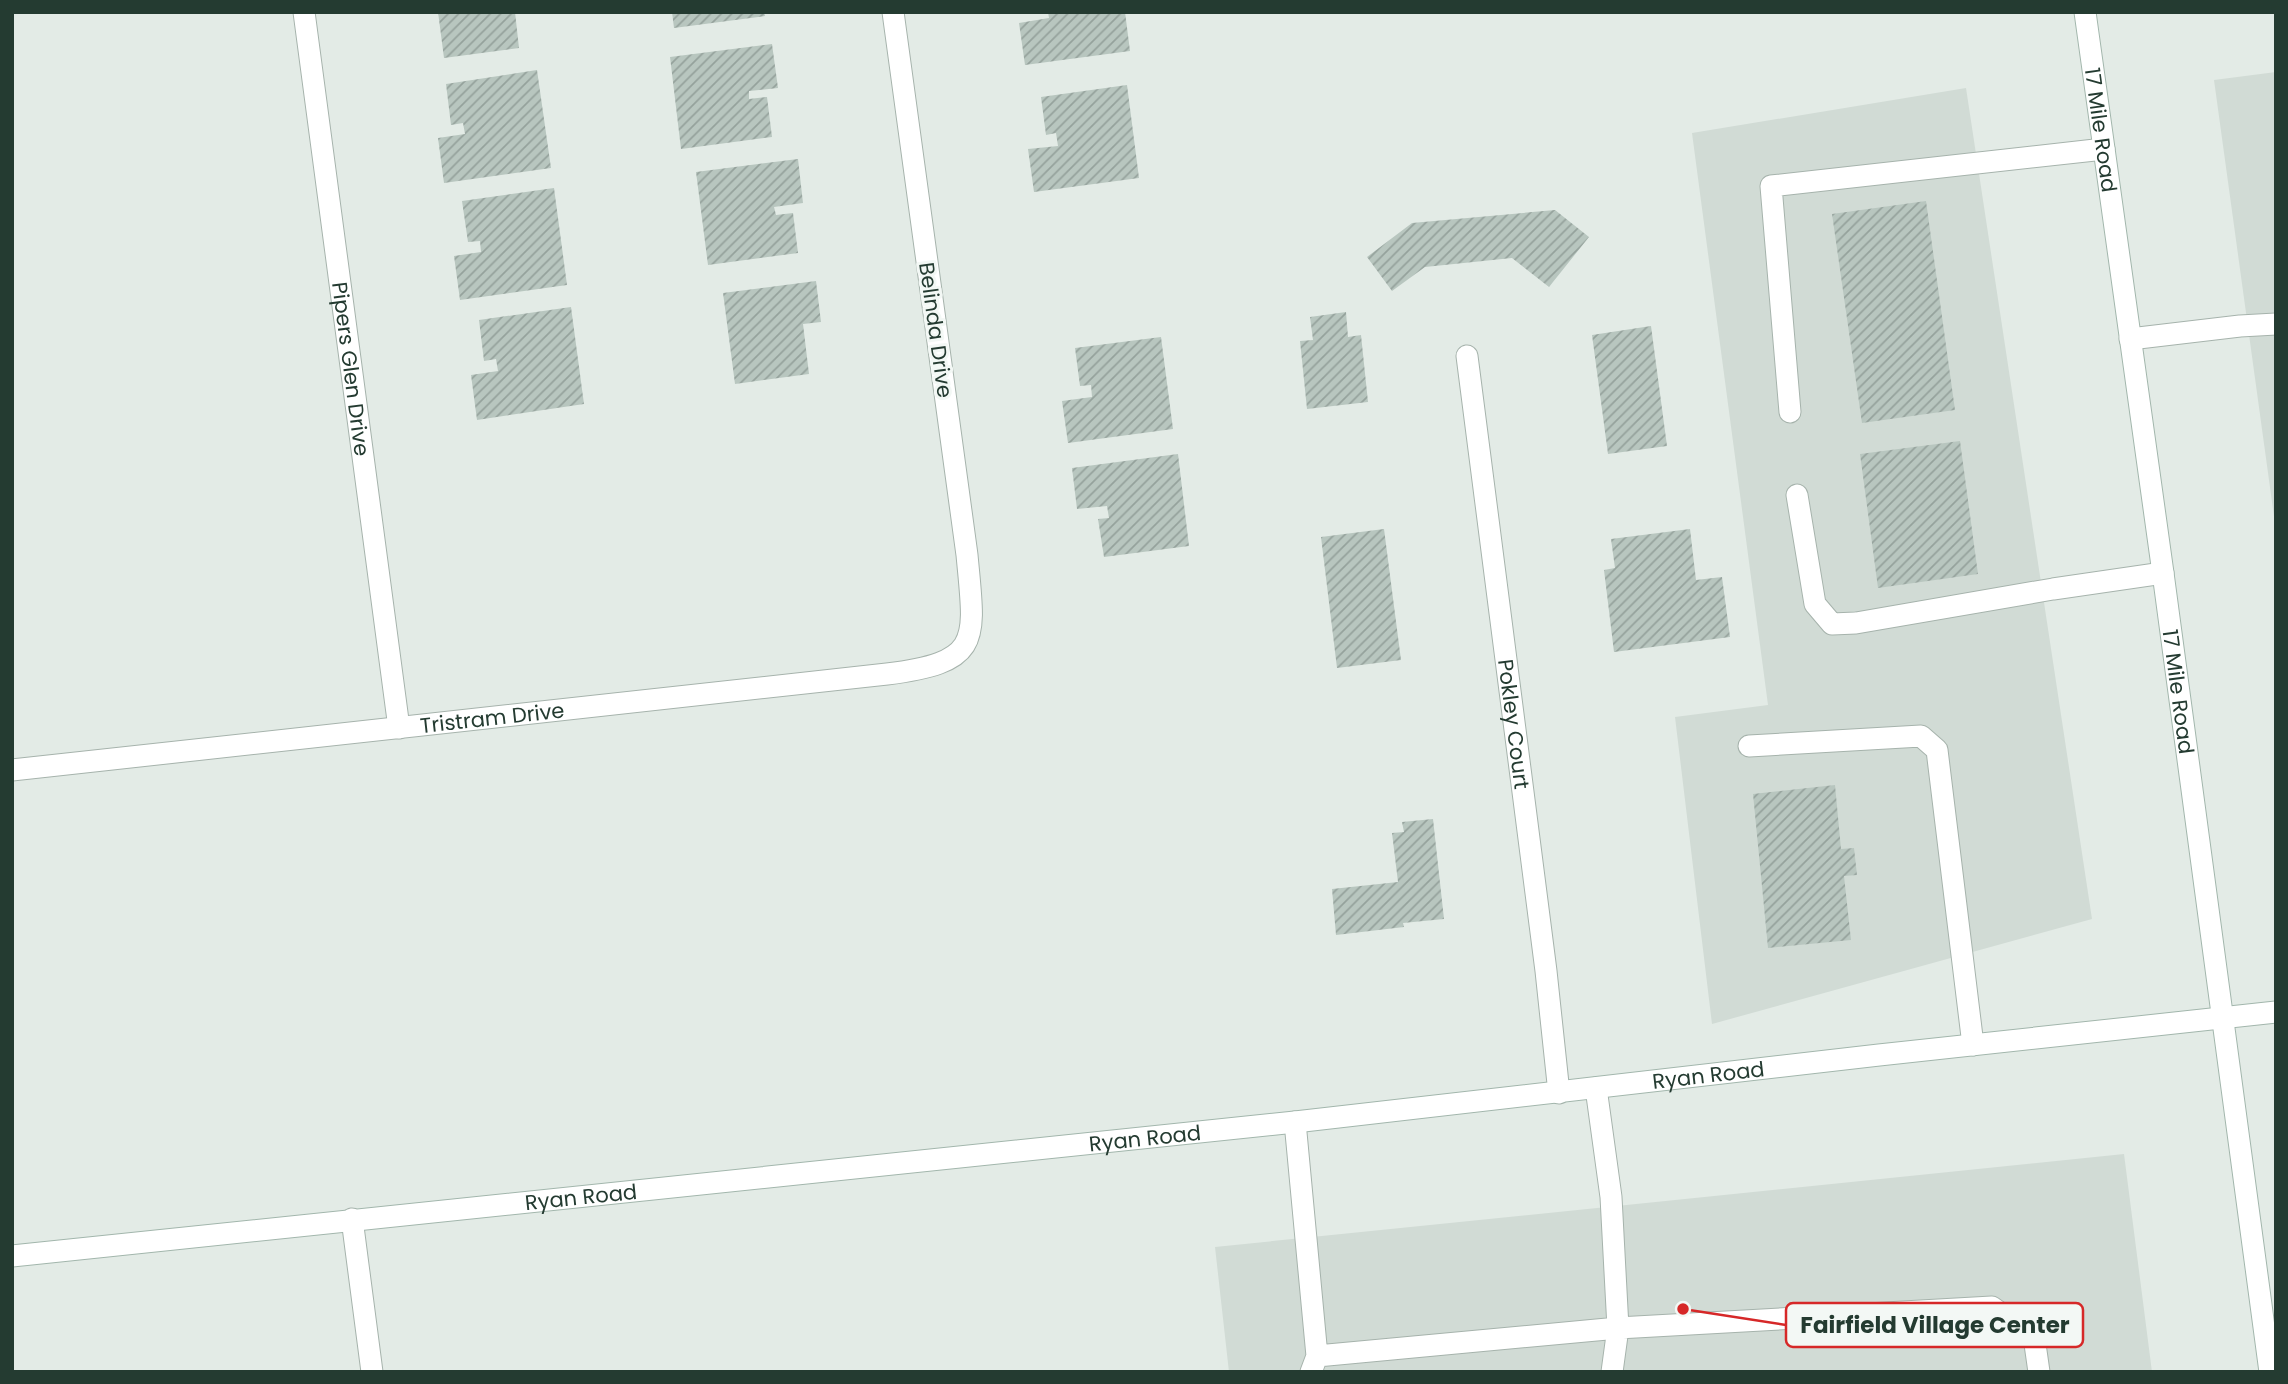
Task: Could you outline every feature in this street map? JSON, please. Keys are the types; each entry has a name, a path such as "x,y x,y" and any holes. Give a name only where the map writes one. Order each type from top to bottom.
{"main road":[{"name":"Pipers Glen Drive","path":"304,12 399,728"},
{"name":"Belinda Drive","path":"893,12 967,555 973,615 971,633 965,647"},
{"name":"17 Mile Road","path":"2085,12 2270,1372"},
{"path":"1790,412 1770,186 2104,149"},
{"path":"2130,339 2276,324"},
{"name":"Pokley Court","path":"1468,356 1559,1093"},
{"path":"1797,495 1815,604 1832,624 1856,623 2163,573"},
{"name":"Tristram Drive","path":"12,770 912,671 950,659 965,647"},
{"path":"1749,746 1921,736 1937,750 1973,1045"},
{"name":"Ryan Road","path":"12,1256 1295,1122 2276,1012"},
{"path":"1596,1088 1611,1197 1618,1328 1612,1372"},
{"path":"1295,1122 1314,1364 1618,1328 1992,1307 2034,1337 2039,1372"},
{"path":"352,1219 372,1372"}],"shaded area":[{"path":"2276,72 2276,531 2214,80"},
{"path":"1966,88 2092,919 1712,1024 1675,717 1768,705 1692,133"},
{"path":"2124,1154 2152,1372 1229,1372 1215,1247"}],"building":[{"path":"438,12 515,12 519,48 444,58"},
{"path":"672,12 764,12 765,16 674,28"},
{"path":"1048,12 1125,12 1130,51 1025,65 1019,23 1049,18"},
{"path":"772,44 778,88 749,91 749,99 767,97 772,137 681,149 670,57"},
{"path":"537,70 551,168 444,183 438,138 465,134 463,123 451,125 446,84"},
{"path":"1127,85 1139,178 1034,192 1028,149 1058,146 1056,133 1046,135 1041,97"},
{"path":"798,159 803,203 774,207 776,215 793,213 798,253 708,265 696,172"},
{"path":"554,188 567,285 460,300 454,256 481,252 480,241 468,242 462,201"},
{"path":"1926,201 1955,410 1862,423 1832,214"},
{"path":"1555,210 1589,237 1549,287 1512,258 1425,267 1392,291 1367,257 1412,223"},
{"path":"816,281 821,322 803,324 809,374 735,384 723,293"},
{"path":"571,307 584,404 477,420 471,375 498,371 496,359 484,361 479,320"},
{"path":"1346,312 1348,337 1361,335 1368,402 1307,409 1300,341 1313,340 1310,317"},
{"path":"1651,326 1667,446 1608,454 1592,335"},
{"path":"1161,337 1173,429 1068,443 1062,401 1092,397 1091,385 1080,386 1075,348"},
{"path":"1960,441 1978,574 1878,588 1860,454"},
{"path":"1178,454 1189,546 1104,557 1098,519 1109,518 1107,506 1077,509 1072,468"},
{"path":"1384,529 1401,660 1337,668 1321,537"},
{"path":"1690,529 1696,580 1722,577 1730,637 1614,652 1604,570 1615,568 1611,539"},
{"path":"1835,785 1841,849 1854,848 1857,875 1844,876 1851,940 1768,948 1753,794"},
{"path":"1433,819 1444,919 1336,935 1332,889 1398,882 1392,833 1404,832 1402,822"}],"place":[{"name":"Fairfield Village Center","path":"1683,1309"}]}
